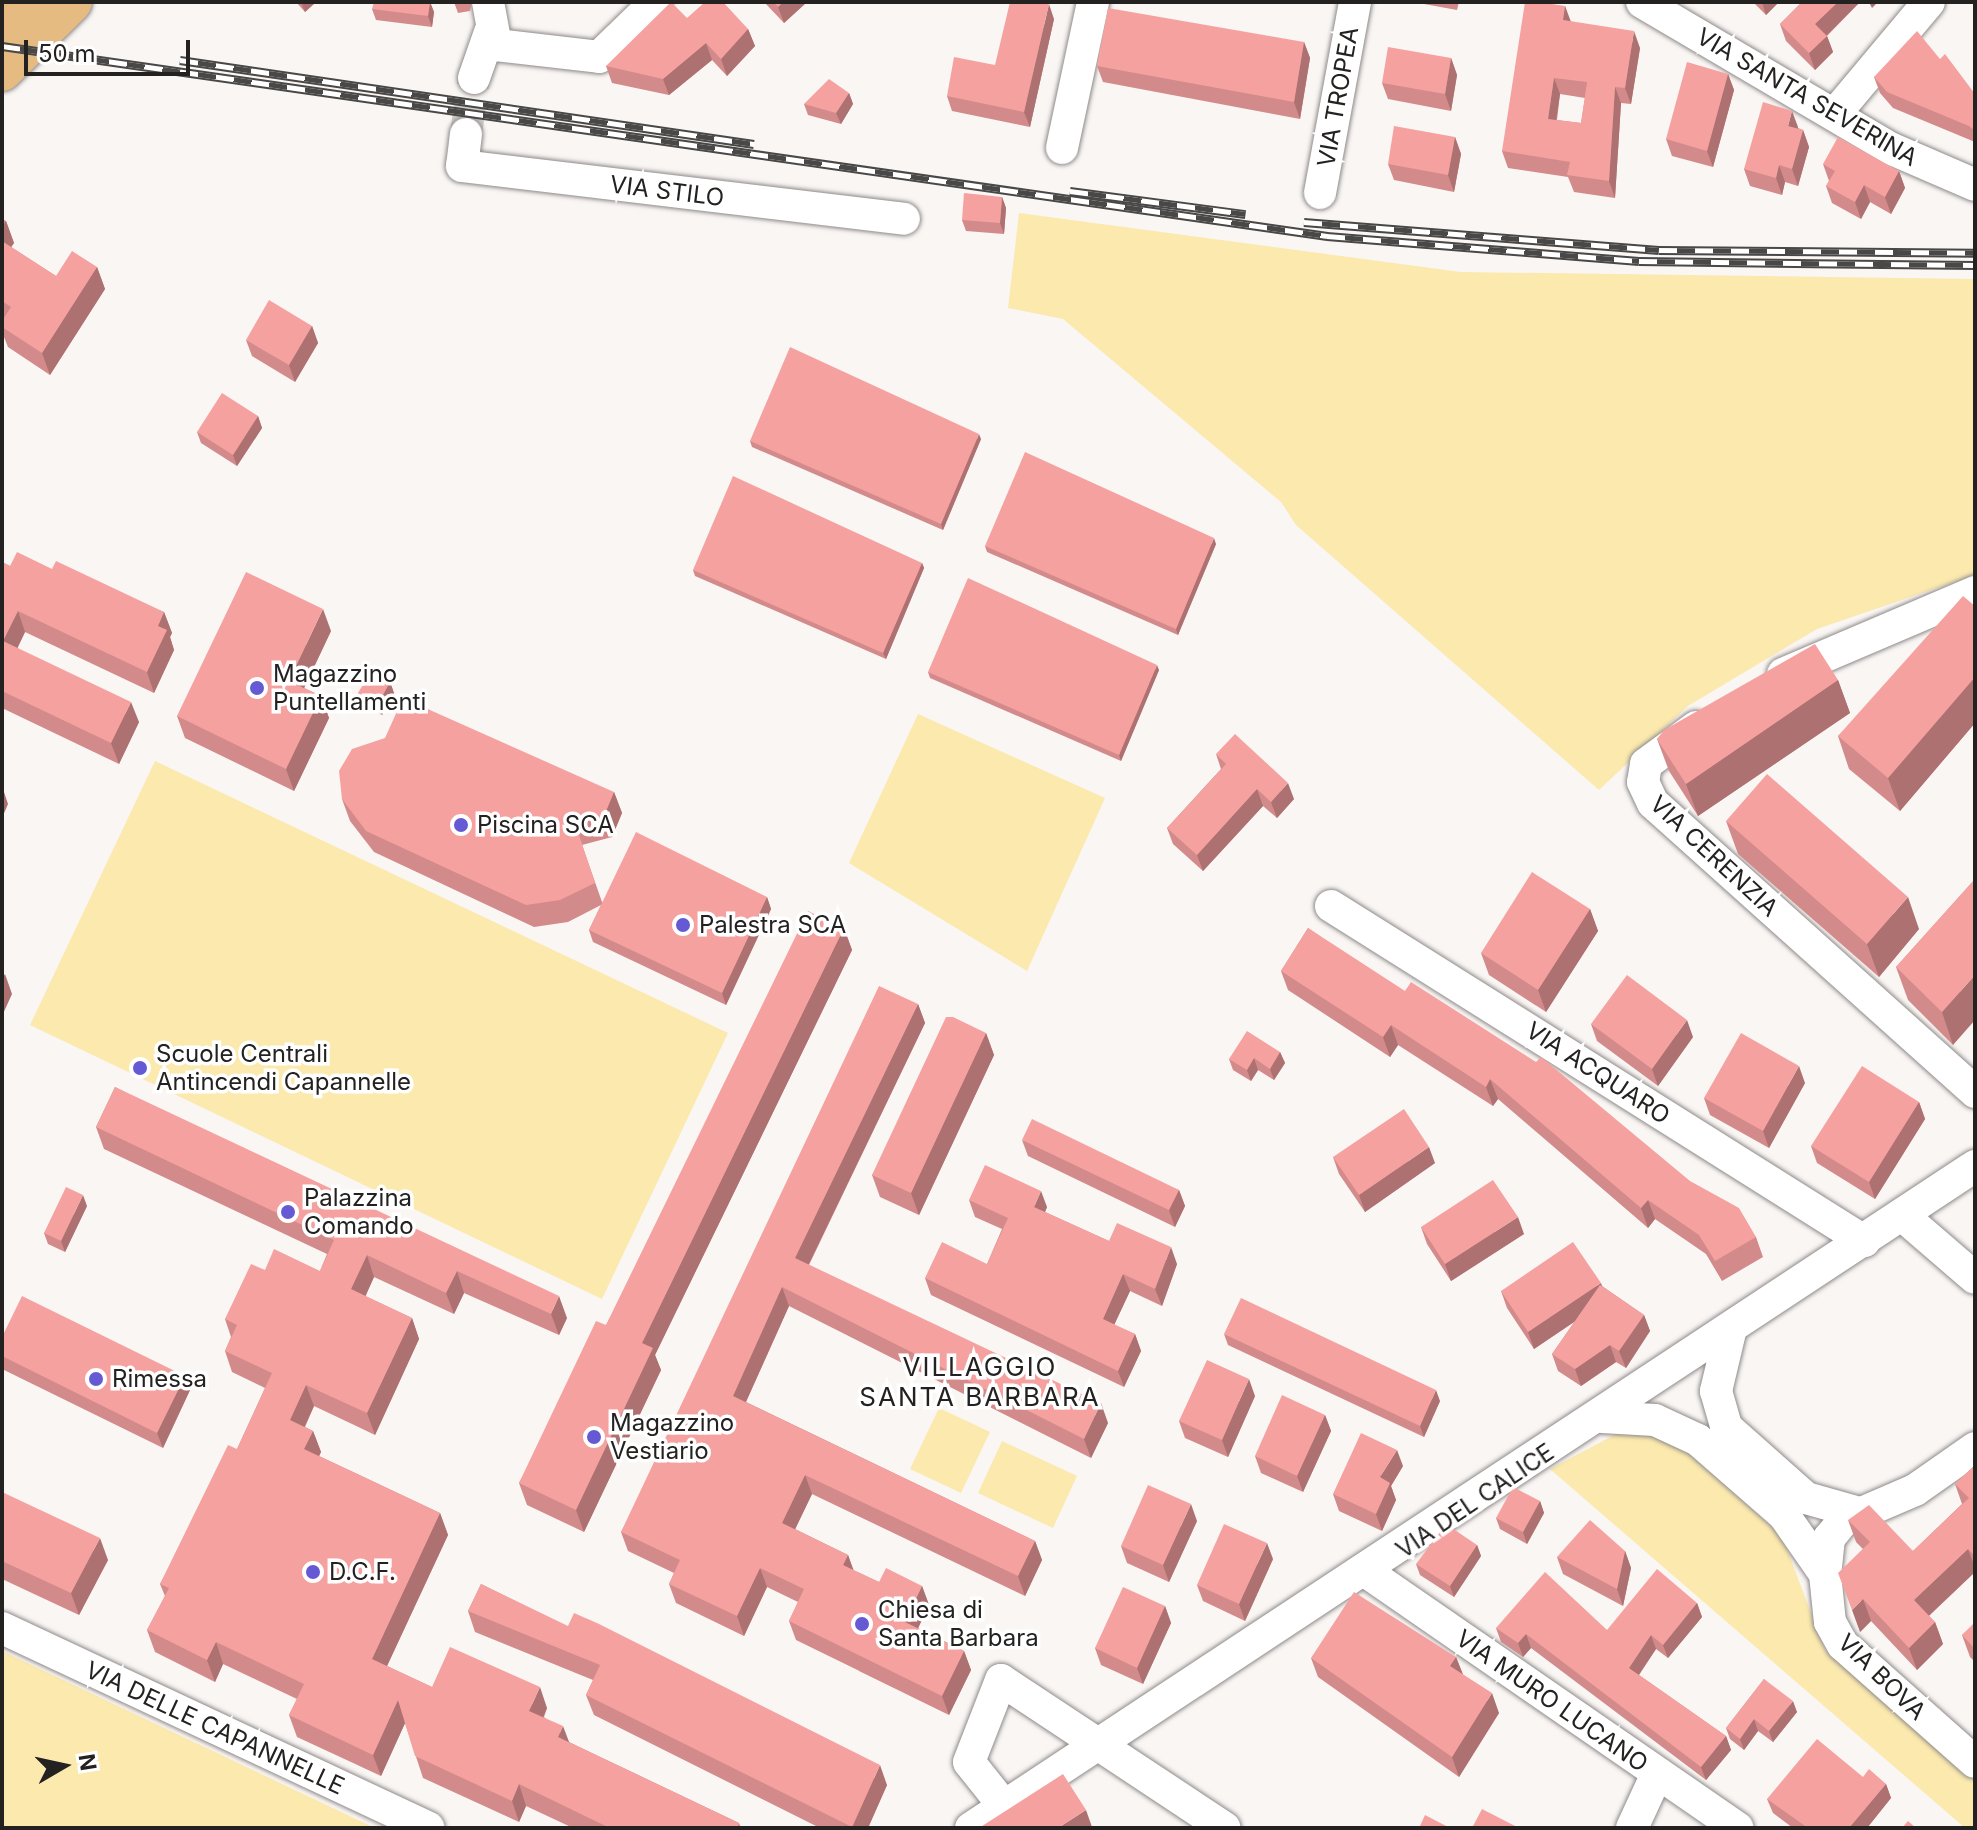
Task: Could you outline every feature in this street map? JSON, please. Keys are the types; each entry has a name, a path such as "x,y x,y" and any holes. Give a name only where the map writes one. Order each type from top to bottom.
{"main road":[{"path":"2,29 30,2"},
{"path":"2,71 72,2"}],"street":[{"path":"489,17 496,45 513,52 599,57 656,2"},
{"path":"1062,148 1093,2"},
{"name":"VIA TROPEA","path":"1320,193 1355,2"},
{"name":"VIA SANTA SEVERINA","path":"1642,2 1835,114 1975,185"},
{"path":"1835,114 1929,2"},
{"path":"474,78 489,17"},
{"name":"VIA STILO","path":"466,134 462,166 904,219"},
{"name":"VIA CERENZIA","path":"1975,592 1836,647 1739,701 1650,759 1643,776 1650,799 1975,1092"},
{"name":"VIA ACQUARO","path":"1331,906 1864,1241"},
{"name":"VIA DEL CALICE","path":"971,1828 1098,1743 1368,1573 1975,1166"},
{"path":"1902,1215 1975,1278"},
{"path":"1716,1408 1731,1328"},
{"path":"1672,1369 1716,1408 1729,1431 1800,1494 1859,1513"},
{"name":"VIA BOVA","path":"1672,1369 1698,1440"},
{"name":"VIA BOVA","path":"1602,1417 1655,1420 1698,1440 1784,1515 1825,1574"},
{"name":"VIA BOVA","path":"1975,1448 1904,1496 1859,1513 1829,1538 1825,1574 1830,1622 1843,1645 1975,1762"},
{"name":"VIA MURO LUCANO","path":"1368,1573 1738,1828"},
{"name":"VIA DELLE CAPANNELLE","path":"2,1628 428,1828"},
{"path":"1004,1806 969,1762 1001,1680 1225,1828"},
{"path":"1632,1828 1657,1774"}],"shaded area":[{"path":"1019,213 1461,272 1975,279 1975,575 1817,629 1688,706 1599,790 1296,525 1281,502 1063,319 1008,308"},
{"path":"918,714 1105,798 1027,971 849,863"},
{"path":"155,761 728,1033 602,1299 30,1025"},
{"path":"939,1408 990,1432 961,1493 910,1469"},
{"path":"1642,1431 1672,1439 1782,1536 1825,1650 1975,1780 1975,1828 1965,1828 1550,1469 1616,1434"},
{"path":"1002,1441 1077,1476 1053,1528 978,1493"},
{"path":"2,1651 375,1828 2,1828"}],"building":[{"path":"374,2 430,2 428,16 372,9"},
{"path":"671,2 687,18 705,2 723,2 748,29 721,59 706,43 663,79 606,66"},
{"path":"1010,2 1049,4 1024,112 947,96 954,57 995,65"},
{"path":"1525,2 1565,6 1563,20 1634,31 1625,88 1615,87 1609,181 1567,175 1570,162 1502,151","holes":["1554,78 1587,82 1581,123 1548,119"]},
{"path":"1802,2 1838,2 1815,24 1827,36 1809,53 1780,24"},
{"path":"1108,8 1304,42 1294,102 1097,66"},
{"path":"1917,31 1940,59 1945,54 1975,94 1975,131 1887,92 1874,77"},
{"path":"1388,47 1451,58 1445,94 1382,83"},
{"path":"1687,62 1728,74 1707,151 1666,139"},
{"path":"829,79 849,93 836,113 804,104"},
{"path":"1763,102 1792,111 1788,126 1803,130 1792,169 1779,165 1776,178 1744,169"},
{"path":"1394,126 1455,137 1448,175 1388,164"},
{"path":"1838,137 1899,171 1885,197 1864,185 1855,202 1826,186 1835,171 1823,164"},
{"path":"964,193 1002,197 1000,223 962,220"},
{"path":"2,241 56,276 72,251 97,267 42,353 2,327 2,321 11,307 2,301"},
{"path":"269,300 312,326 289,365 246,340"},
{"path":"790,347 979,434 941,524 750,441"},
{"path":"222,393 258,416 233,455 197,432"},
{"path":"1025,452 1214,538 1176,629 985,546"},
{"path":"733,476 922,563 883,653 693,570"},
{"path":"17,552 52,569 56,561 164,612 158,626 167,630 147,672 18,611 3,641 131,702 111,743 2,691 2,562 10,566"},
{"name":"Magazzino Puntellamenti","path":"246,572 323,609 289,681 321,696 286,769 177,716"},
{"path":"968,578 1157,665 1119,755 928,672"},
{"path":"1963,596 1975,606 1975,677 1888,778 1838,736"},
{"path":"1815,644 1838,680 1686,784 1657,739 1664,730"},
{"path":"371,671 390,682 378,704 358,693"},
{"name":"Piscina SCA","path":"403,698 614,792 604,816 575,823 595,883 560,900 526,905 366,831 342,799 339,771 352,749 385,738"},
{"path":"1235,734 1288,783 1271,802 1257,789 1197,855 1167,828 1226,764 1216,754"},
{"path":"1767,774 1908,897 1867,944 1726,821"},
{"name":"Palestra SCA","path":"636,832 767,897 722,993 589,930"},
{"path":"1532,872 1590,909 1538,990 1481,953"},
{"path":"1975,879 1975,975 1942,1012 1896,967"},
{"path":"808,911 844,928 642,1343 653,1348 576,1510 519,1483 596,1321 606,1325"},
{"path":"1308,928 1405,991 1411,982 1536,1062 1541,1057 1690,1181 1739,1208 1756,1237 1715,1261 1699,1235 1648,1200 1641,1208 1490,1079 1486,1087 1391,1025 1383,1037 1281,971"},
{"path":"1627,975 1687,1020 1652,1069 1591,1024"},
{"path":"879,986 918,1004 795,1258 1101,1403 1084,1439 782,1287 733,1396 1035,1541 1018,1576 805,1475 782,1523 848,1555 843,1565 879,1582 886,1568 922,1586 905,1622 964,1651 942,1696 789,1621 804,1589 760,1568 737,1616 669,1584 680,1560 621,1532"},
{"path":"946,1017 953,1017 986,1033 911,1193 872,1175"},
{"path":"1247,1031 1280,1052 1270,1069 1254,1058 1247,1070 1229,1059"},
{"path":"1741,1033 1799,1066 1763,1131 1704,1098"},
{"path":"1862,1066 1919,1102 1869,1182 1811,1146"},
{"path":"115,1087 559,1296 551,1314 457,1271 446,1293 367,1255 351,1289 412,1318 367,1413 306,1385 290,1420 313,1431 304,1449 440,1513 372,1659 432,1687 450,1647 540,1687 529,1711 563,1726 558,1737 739,1823 737,1828 610,1828 519,1784 512,1801 415,1756 398,1700 373,1755 289,1715 304,1684 216,1642 207,1660 147,1630 169,1588 160,1584 228,1445 237,1449 272,1373 225,1351 237,1325 225,1319 251,1264 265,1270 274,1249 320,1271 334,1240 96,1127"},
{"path":"1404,1109 1429,1147 1359,1195 1333,1157"},
{"path":"1032,1119 1179,1190 1169,1210 1022,1140"},
{"path":"985,1165 1041,1191 1034,1207 1109,1241 1117,1223 1171,1247 1155,1289 1123,1274 1103,1319 1135,1334 1118,1371 925,1278 942,1242 987,1264 1008,1218 969,1200"},
{"path":"1493,1180 1518,1217 1445,1264 1421,1227"},
{"path":"66,1187 83,1195 61,1241 44,1233"},
{"path":"1573,1242 1601,1283 1528,1332 1501,1291"},
{"path":"1600,1285 1644,1315 1619,1351 1610,1345 1575,1369 1552,1354"},
{"name":"Rimessa","path":"22,1296 185,1376 157,1433 2,1356 2,1337"},
{"path":"1241,1298 1436,1390 1420,1426 1224,1334"},
{"path":"1207,1360 1249,1379 1222,1440 1179,1421"},
{"path":"1282,1395 1325,1415 1297,1476 1255,1456"},
{"path":"1361,1433 1397,1450 1380,1477 1390,1483 1376,1514 1333,1494"},
{"path":"1975,1465 1975,1556 1968,1549 1914,1600 1935,1622 1909,1648 1863,1599 1852,1610 1838,1573 1870,1542 1848,1520 1869,1505 1913,1551 1969,1498 1955,1484"},
{"path":"1148,1485 1191,1504 1163,1565 1121,1546"},
{"path":"1513,1487 1540,1501 1523,1532 1496,1518"},
{"path":"2,1492 100,1538 71,1593 2,1561"},
{"path":"1590,1520 1625,1551 1617,1589 1557,1557"},
{"path":"1224,1524 1267,1543 1239,1604 1197,1585"},
{"path":"1446,1524 1477,1545 1450,1586 1416,1564"},
{"path":"1657,1569 1697,1603 1663,1645 1651,1635 1629,1668 1726,1736 1701,1767 1526,1634 1518,1643 1496,1628 1545,1572 1607,1630"},
{"path":"481,1584 568,1626 574,1613 599,1624 880,1765 852,1827 586,1695 600,1665 468,1611"},
{"path":"1123,1587 1165,1606 1137,1668 1095,1648"},
{"path":"1354,1592 1456,1657 1450,1666 1492,1693 1452,1757 1311,1658"},
{"path":"1975,1624 1975,1649 1962,1635"},
{"path":"1764,1679 1793,1701 1769,1731 1754,1719 1740,1739 1726,1728"},
{"path":"1817,1739 1863,1777 1869,1769 1886,1784 1849,1828 1808,1828 1767,1799"},
{"path":"1063,1774 1086,1810 1058,1828 979,1828"},
{"path":"1482,1809 1519,1828 1472,1828"},
{"path":"1425,1815 1450,1828 1419,1828"},
{"path":"1908,1821 1916,1828 1902,1828"}],"tunnel":[{"path":"466,134 474,78"}],"railway":[{"path":"2,46 1327,236 1639,261 1975,265"},
{"path":"180,60 754,144"},
{"path":"1070,191 1245,214"},
{"path":"1304,222 1659,250 1975,253"}],"place":[{"name":"Magazzino Puntellamenti","path":"257,688"},
{"name":"Piscina SCA","path":"461,825"},
{"name":"Palestra SCA","path":"683,925"},
{"name":"Scuole Centrali Antincendi Capannelle","path":"140,1068"},
{"name":"Palazzina Comando","path":"288,1212"},
{"name":"Rimessa","path":"96,1379"},
{"name":"Magazzino Vestiario","path":"594,1437"},
{"name":"D.C.F.","path":"313,1572"},
{"name":"Chiesa di Santa Barbara","path":"862,1624"}],"district":[{"name":"VILLAGGIO SANTA BARBARA","path":"980,1382"}]}
